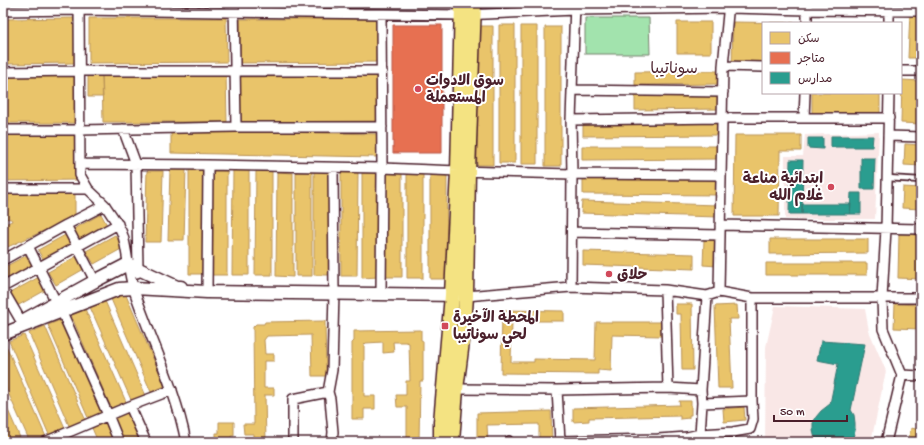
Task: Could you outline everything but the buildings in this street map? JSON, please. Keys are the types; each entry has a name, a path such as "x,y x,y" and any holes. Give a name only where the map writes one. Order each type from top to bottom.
{"main road":[{"path":"441,442 441,422 459,295 468,9"},
{"path":"452,442 456,389 464,326 459,295"}],"street":[{"path":"343,3 344,13"},
{"path":"718,292 723,66 729,5"},
{"path":"3,11 79,7 235,8 381,14 468,9 575,6 729,5 889,7 921,11"},
{"path":"571,287 572,90 575,6"},
{"path":"79,7 80,175 88,189 105,205 118,224 133,266 176,287 208,292"},
{"path":"806,22 807,7"},
{"path":"889,7 889,22"},
{"path":"235,8 234,71 236,127"},
{"path":"381,14 381,294"},
{"path":"723,66 762,67"},
{"path":"3,72 80,70 382,71"},
{"path":"902,71 921,71"},
{"path":"572,90 723,92"},
{"path":"804,94 804,118"},
{"path":"886,442 902,375 883,329 882,298 886,229 889,94"},
{"path":"572,120 889,118"},
{"path":"3,130 382,127"},
{"path":"122,129 136,164 133,266 134,288 172,390 186,442"},
{"path":"888,136 921,137"},
{"path":"80,164 382,168 572,174 721,175"},
{"path":"208,165 208,292"},
{"path":"332,442 333,432 328,392 332,370 334,293 333,168"},
{"path":"3,189 88,189"},
{"path":"3,260 105,205"},
{"path":"21,321 3,289 118,224"},
{"path":"66,225 95,281"},
{"path":"720,225 921,229"},
{"path":"572,232 720,235"},
{"path":"28,246 59,307 119,442"},
{"path":"3,334 59,307 95,281 133,266"},
{"path":"3,331 21,321 59,307 119,289 134,288 208,292 459,295 571,287 665,290 707,296 718,292 752,298 921,298"},
{"path":"665,290 668,388"},
{"path":"700,434 702,403 701,390 707,296"},
{"path":"557,390 560,442 658,441 700,434 733,432 750,429 753,419 752,298"},
{"path":"902,375 921,376"},
{"path":"456,389 557,390 668,388 701,390"},
{"path":"45,442 172,390"},
{"path":"293,442 293,399 328,392"},
{"path":"702,403 752,401"},
{"path":"130,406 146,442"}],"lane":[{"path":"887,178 921,180"}],"shaded area":[{"name":"ابتدائية مناعة غلام الله","path":"879,132 875,219 785,219 785,156 803,156 805,135"},
{"path":"775,306 865,309 869,331 886,371 871,442 765,442 766,347"}],"green space":[{"path":"585,18 649,18 650,54 585,54"}],"place":[{"name":"سوق الادوات المستعملة","path":"418,89"},
{"name":"ابتدائية مناعة غلام الله","path":"831,187"},
{"name":"حلاق","path":"609,274"},
{"name":"المحطة الآخيرة لحي سوناتيبا","path":"445,326"}],"district":[{"name":"سوناتيبا","path":"674,67"}]}
